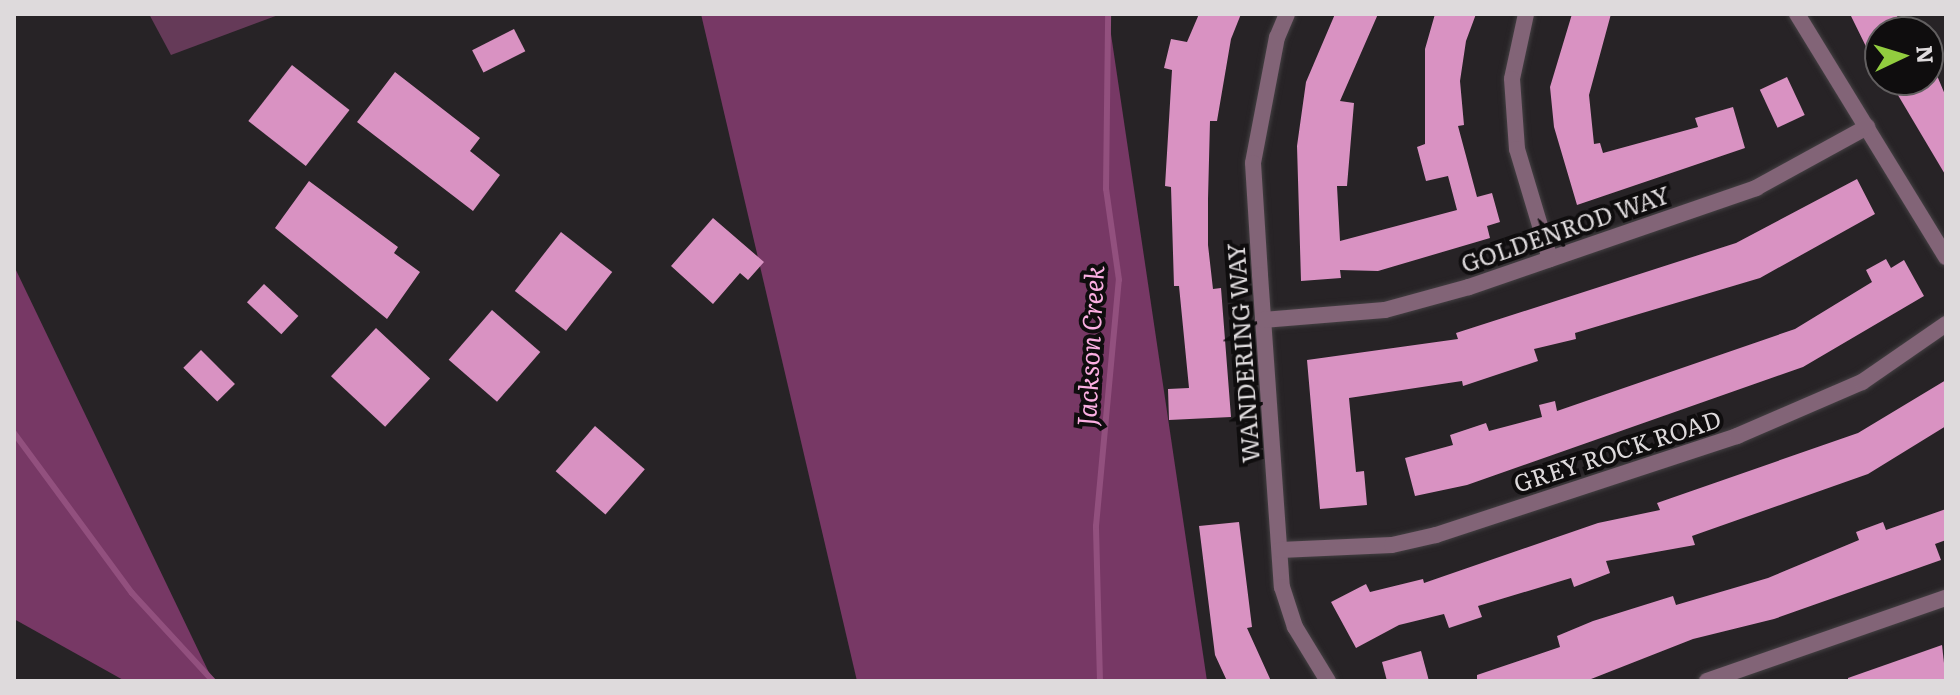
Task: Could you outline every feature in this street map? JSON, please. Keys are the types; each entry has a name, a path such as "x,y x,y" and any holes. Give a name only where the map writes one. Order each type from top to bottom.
{"street":[{"name":"WANDERING WAY","path":"1287,14 1277,37 1253,163 1280,550 1295,627 1328,681"},
{"path":"1526,14 1512,79 1517,149 1550,259"},
{"path":"1797,14 1946,257"},
{"name":"GOLDENROD WAY","path":"1263,320 1385,310 1550,259 1756,188 1867,127"},
{"name":"GREY ROCK ROAD","path":"1280,550 1392,545 1436,535 1737,436 1862,382 1946,324"},
{"path":"1707,681 1946,598"}],"shaded area":[{"path":"149,14 281,14 171,55"},
{"path":"701,14 1108,14 1207,681 857,681"},
{"path":"14,266 213,681 125,681 14,619"}],"building":[{"path":"1199,14 1241,14 1231,39 1217,121 1210,121 1208,199 1208,245 1213,289 1221,288 1231,417 1169,420 1168,389 1189,388 1179,286 1174,286 1171,187 1165,186 1172,70 1164,68 1171,39 1187,42"},
{"path":"1335,14 1378,14 1340,101 1354,103 1347,186 1337,186 1340,241 1457,210 1448,176 1426,181 1417,147 1425,144 1425,49 1435,14 1476,14 1466,41 1460,81 1464,125 1458,126 1477,197 1492,193 1500,222 1487,226 1490,238 1378,271 1340,270 1341,278 1301,281 1297,146 1306,82"},
{"path":"1572,14 1611,14 1589,95 1594,144 1600,143 1603,153 1698,127 1695,118 1733,107 1745,148 1577,205 1554,127 1550,87"},
{"path":"1850,14 1896,14 1864,16 1864,42"},
{"path":"514,29 525,51 483,73 472,50"},
{"path":"292,65 350,110 306,166 248,121"},
{"path":"395,72 480,138 470,151 500,175 473,211 357,122"},
{"path":"1787,77 1805,115 1778,128 1760,90"},
{"path":"1944,92 1946,176 1898,96 1944,96"},
{"path":"1857,179 1875,214 1760,278 1575,333 1576,339 1534,349 1538,361 1463,386 1462,381 1349,398 1356,472 1364,471 1367,505 1320,509 1307,360 1458,339 1456,333 1736,243"},
{"path":"309,181 398,247 394,253 420,272 387,319 275,228"},
{"path":"713,218 764,262 748,280 740,273 713,304 671,266"},
{"path":"561,232 612,272 566,331 515,291"},
{"path":"1886,259 1891,268 1904,260 1924,296 1803,367 1467,485 1415,496 1405,458 1453,445 1450,435 1486,423 1489,431 1542,417 1539,405 1555,401 1557,411 1795,329 1872,282 1866,270"},
{"path":"264,284 298,316 281,334 247,302"},
{"path":"492,310 540,352 497,402 449,360"},
{"path":"376,328 430,378 385,427 331,376"},
{"path":"201,350 235,384 217,402 183,368"},
{"path":"1946,380 1946,426 1868,474 1692,536 1695,545 1606,561 1610,573 1574,587 1571,578 1478,606 1482,617 1449,628 1444,614 1399,625 1356,648 1331,602 1366,584 1370,592 1423,579 1424,583 1598,523 1660,510 1657,503 1858,433"},
{"path":"595,426 645,469 605,515 556,471"},
{"path":"1946,509 1946,540 1935,544 1941,560 1774,619 1693,639 1586,681 1477,681 1477,675 1560,647 1557,636 1593,621 1673,596 1676,605 1768,578 1859,540 1856,532 1883,522 1886,530"},
{"path":"1239,522 1252,627 1247,628 1271,681 1227,681 1215,655 1199,526"},
{"path":"1942,645 1946,681 1848,681 1848,678"},
{"path":"1421,651 1429,681 1387,681 1382,662"}],"waterway":[{"name":"Jackson Creek","path":"1100,681 1096,526 1119,280 1106,189 1108,14"},
{"path":"14,433 132,593 213,681"}]}
